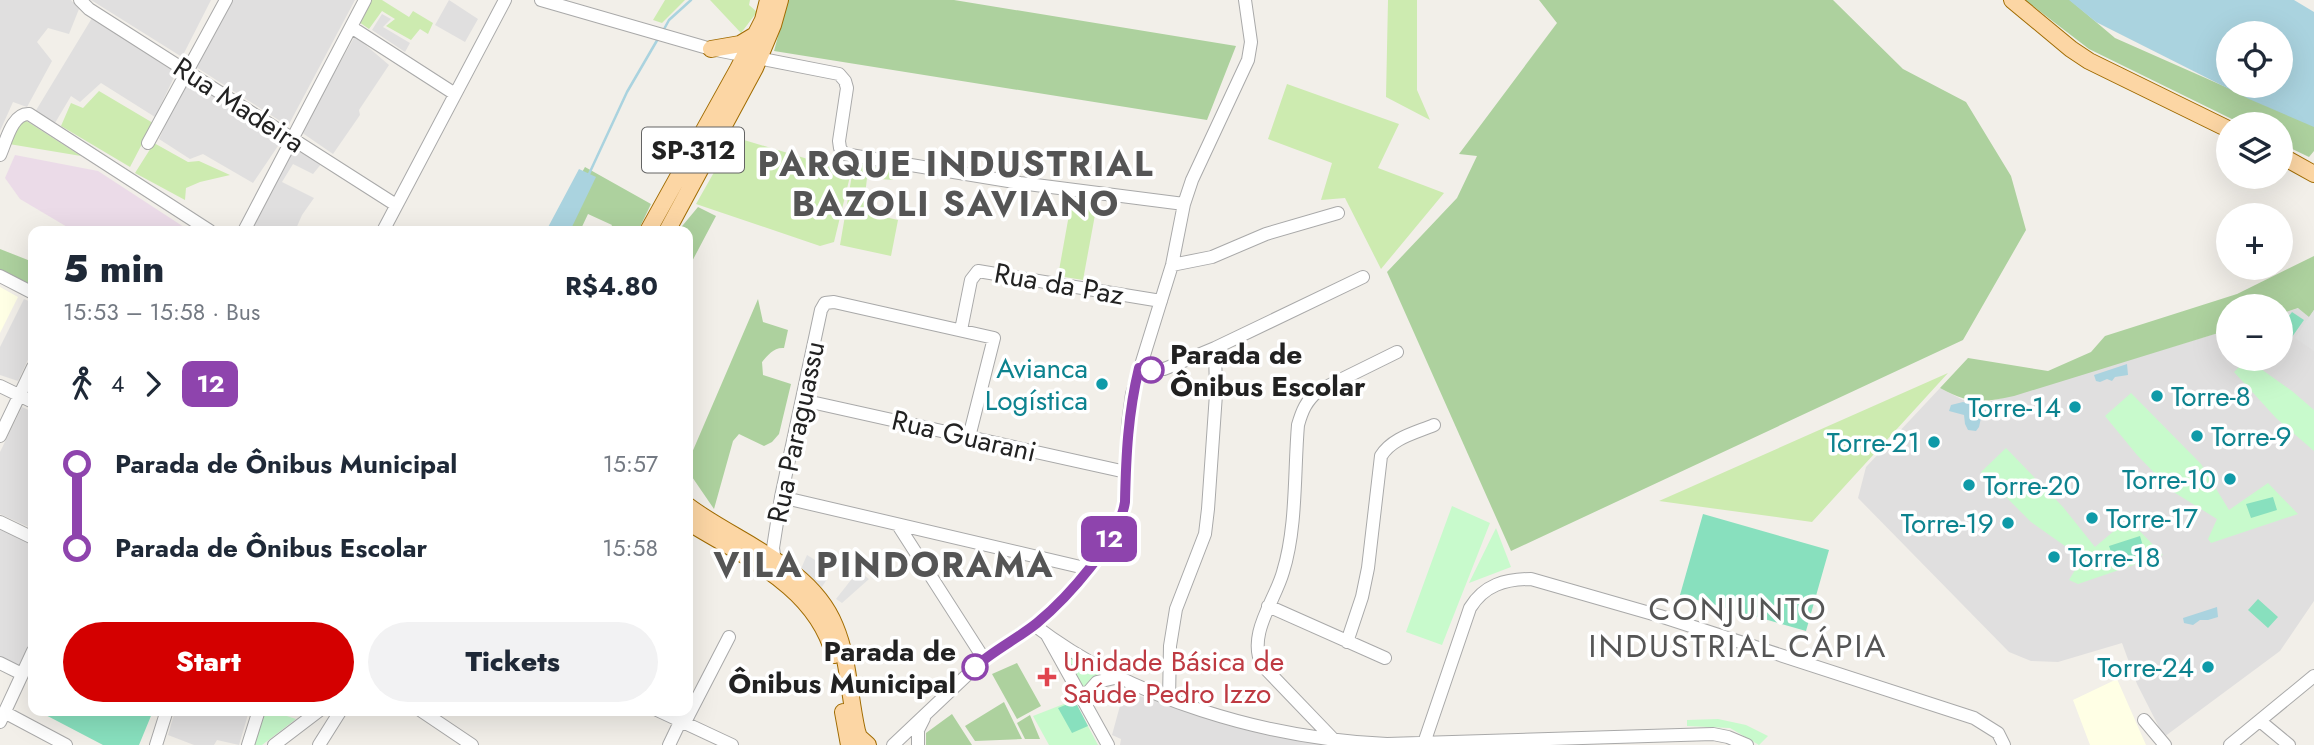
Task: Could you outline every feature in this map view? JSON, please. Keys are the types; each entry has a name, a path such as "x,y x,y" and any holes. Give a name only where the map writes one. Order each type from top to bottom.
{"main road":[{"name":"SP-312","path":"670,226 741,95 748,61 768,0"},
{"name":"SP-312","path":"651,226 748,61 780,0"},
{"path":"2012,0 2089,61 2216,124"},
{"path":"719,51 740,44 757,34"},
{"path":"719,51 748,61 741,95"},
{"path":"2293,162 2314,174"},
{"path":"693,509 799,578 815,594 835,624 845,659 857,731 859,737 868,745"},
{"path":"693,525 783,580 821,622 830,643 849,745"}],"street":[{"path":"148,143 226,0"},
{"path":"247,226 365,0"},
{"path":"386,226 505,0"},
{"path":"541,0 719,51"},
{"path":"893,745 984,659 1034,625 1089,569 1123,515 1128,424 1139,368 1172,265 1184,204 1192,180 1248,60 1251,42 1245,0"},
{"name":"Rua Madeira","path":"82,1 396,205"},
{"path":"351,27 455,94"},
{"path":"748,61 839,74 845,81 847,97 839,141 844,154 1020,183 1184,204"},
{"path":"0,155 19,115 29,114 201,226"},
{"path":"1172,265 1212,257 1266,234 1338,213"},
{"name":"Rua da Paz","path":"961,330 971,280 978,271 1161,301"},
{"path":"0,276 28,290"},
{"path":"1139,368 1164,369 1215,348 1363,277"},
{"name":"Rua Paraguassu","path":"775,562 773,548 781,497 821,310 825,303 834,302 961,330"},
{"path":"961,330 994,338 969,437"},
{"path":"1169,699 1170,646 1176,609 1205,534 1216,394 1215,348"},
{"path":"1336,743 1262,665 1258,657 1262,620 1283,573 1290,541 1298,425 1309,398 1397,352"},
{"path":"0,436 28,377"},
{"path":"0,386 28,400"},
{"name":"Rua Guarani","path":"802,400 1126,472"},
{"path":"1347,642 1362,597 1368,568 1381,456 1393,442 1434,425"},
{"path":"781,497 1089,569"},
{"path":"0,522 28,536"},
{"path":"898,525 984,659"},
{"path":"1424,743 1470,608 1477,597 1498,583 1512,579 1531,579 1660,616 1974,718 1998,733 2004,745"},
{"path":"1268,606 1385,658"},
{"path":"1034,625 1119,677 1169,699 1231,719 1336,743 1424,743 1713,734 1747,745"},
{"path":"1046,634 1108,745"},
{"path":"693,703 729,637"},
{"path":"28,662 2,717 66,745"},
{"path":"0,663 22,674"},
{"path":"2230,745 2314,676"},
{"path":"1083,698 1097,682 1119,677"},
{"path":"918,745 918,730 925,715"},
{"path":"156,745 165,716"},
{"path":"248,745 257,716"},
{"path":"274,745 312,716"},
{"path":"318,716 330,728"},
{"path":"319,745 337,716"},
{"path":"429,716 472,745"},
{"path":"669,716 732,745"},
{"path":"669,745 686,716"},
{"path":"2144,720 2165,745"},
{"path":"2260,721 2289,745"}],"shaded area":[{"path":"0,0 71,0 79,9 69,34 48,28 37,42 52,61 27,107 13,102 0,131"},
{"path":"91,0 211,0 182,57"},
{"path":"232,0 355,0 288,126 196,67"},
{"path":"449,0 478,19 465,42 435,25"},
{"path":"382,14 391,19 383,27 410,43 405,52 372,30"},
{"path":"92,18 176,73 155,117 101,83 80,102 71,96 55,123 35,112"},
{"path":"355,36 389,65 333,154 301,132"},
{"path":"187,77 282,140 253,183 203,154 190,159 159,139"},
{"path":"294,146 322,163 313,174 293,164 282,182 314,198 297,226 253,226"},
{"path":"15,155 98,171 182,226 66,226 20,199 5,178"},
{"path":"0,287 18,297 0,333"},
{"path":"24,299 28,301 28,360 18,381 0,375 0,347"},
{"path":"2299,308 2309,316 2314,310 2314,601 2280,651 2164,737 2137,684 2122,643 2058,662 2031,661 2009,652 1858,498 1866,467 1940,388 1963,400 1988,402 2216,334 2216,371 2293,371 2293,310"},
{"path":"2314,310 2314,351 2295,338"},
{"path":"22,407 28,410 28,527 0,514 0,452"},
{"path":"0,528 28,541 28,653 21,669 0,659"},
{"path":"807,555 828,568 827,579 822,587 800,571"},
{"path":"858,571 869,579 842,603 836,599"},
{"path":"2117,679 2146,745 2090,745 2073,700"},
{"path":"1124,691 1189,712 1327,745 1120,745 1121,739 1112,735"},
{"path":"173,716 248,716 239,745 217,740 214,745 194,745 168,735"}],"green space":[{"path":"370,0 382,0 409,17 413,11 433,23 428,34 420,29 411,40 386,26 395,19 382,11 369,29 359,22"},
{"path":"665,0 685,0 662,23 653,20"},
{"path":"710,0 750,0 749,5 757,12 741,33"},
{"path":"788,0 954,0 1236,46 1207,120 774,51"},
{"path":"1388,0 1417,0 1417,90 1430,120 1386,97"},
{"path":"1539,0 1833,0 1903,69 1966,102 2011,176 2026,230 1963,340 1511,551 1387,272 1457,198 1477,156 1459,154 1557,23"},
{"path":"2025,0 2070,0 2115,38 2216,83 2216,98 2251,98 2282,112 2218,112 2089,49"},
{"path":"1287,84 1399,124 1378,168 1444,193 1381,269 1345,198 1321,200 1332,163 1268,139"},
{"path":"99,91 153,123 130,167 61,126 71,103 83,108"},
{"path":"2293,117 2314,126 2314,151 2309,157 2293,149"},
{"path":"25,120 81,156 9,144"},
{"path":"734,137 821,163 852,168 834,242 820,246 696,204"},
{"path":"154,143 188,162 199,161 230,175 186,188 185,200 135,173"},
{"path":"854,163 894,171 893,180 867,178 863,212 898,220 891,256 840,245"},
{"path":"585,167 651,204 640,226 612,226 588,214 582,226 552,226"},
{"path":"1072,198 1097,204 1083,280 1058,276"},
{"path":"698,207 716,216 693,260 693,226 682,226"},
{"path":"0,249 28,260 28,284 0,270"},
{"path":"2314,256 2314,310 2309,317 2298,308 2293,310 2293,294 2237,294 2265,280 2293,280 2293,266"},
{"path":"758,299 763,322 788,330 784,348 774,350 762,362 763,375 791,384 779,434 764,446 739,434 733,441 714,509 693,478 693,450"},
{"path":"2216,301 2216,334 2014,396 1976,401 1940,388 1968,358 2048,371 2091,352 2105,336"},
{"path":"2293,313 2304,320 2293,336"},
{"path":"2264,371 2314,410 2314,451 2276,418 2234,372"},
{"path":"1948,373 1812,522 1659,501"},
{"path":"2131,393 2201,464 2229,510 2268,483 2298,514 2211,543 2208,539 2217,519 2172,491 2137,455 2105,416"},
{"path":"2006,448 2063,507 2095,547 2128,519 2163,555 2078,584 2069,580 2082,558 2031,522 1981,472"},
{"path":"2273,497 2277,510 2251,518 2246,504"},
{"path":"1452,506 1490,523 1442,645 1406,632"},
{"path":"1703,514 1829,550 1806,631 1680,595"},
{"path":"1496,528 1511,567 1469,583"},
{"path":"2140,536 2145,553 2115,563 2109,546"},
{"path":"2258,599 2278,617 2268,628 2248,610"},
{"path":"1071,652 1104,674 1084,690 1066,658"},
{"path":"1017,663 1041,706 1017,719 992,674"},
{"path":"1074,700 1098,745 1049,745 1033,716"},
{"path":"1075,701 1088,726 1072,733 1058,708"},
{"path":"1004,702 1022,739 975,741 965,726"},
{"path":"952,714 972,745 926,745 926,733"},
{"path":"1030,715 1040,739 1025,739 1017,723"},
{"path":"48,716 151,716 139,745 103,745"},
{"path":"262,716 287,716 296,719 262,745 253,745"},
{"path":"1718,719 1746,725 1768,736 1759,745 1730,728 1687,726 1687,720"}],"water":[{"path":"2069,0 2294,0 2314,12 2314,127 2293,118 2293,112 2279,112 2247,98 2293,98 2293,21 2216,21 2216,82 2096,22"},
{"path":"579,169 596,177 572,226 549,226"},
{"path":"2127,364 2128,375 2115,377 2112,381 2096,381 2094,375"},
{"path":"1963,402 1976,405 1993,404 1993,411 1981,418 1976,431 1968,430 1964,415 1949,411 1951,405"},
{"path":"2217,607 2218,617 2200,620 2193,625 2184,623 2183,618"}],"waterway":[{"path":"663,31 669,20 691,0"},
{"path":"589,174 627,92 659,37"}],"bus line":[{"name":"12","path":"975,667 1052,610 1089,569 1117,526 1123,515 1125,502 1132,394 1139,368 1151,370"}],"place":[{"name":"Parada de Ônibus Escolar","path":"1151,370"},
{"name":"Avianca Logística","path":"1102,384"},
{"name":"Torre-8","path":"2157,396"},
{"name":"Torre-14","path":"2075,407"},
{"name":"Torre-9","path":"2197,436"},
{"name":"Torre-21","path":"1934,442"},
{"name":"Torre-10","path":"2230,479"},
{"name":"Torre-20","path":"1969,485"},
{"name":"Torre-17","path":"2092,518"},
{"name":"Torre-19","path":"2008,523"},
{"name":"Torre-18","path":"2054,557"},
{"name":"Parada de Ônibus Municipal","path":"975,667"},
{"name":"Torre-24","path":"2208,667"},
{"name":"Unidade Básica de Saúde Pedro Izzo","path":"1047,677"}],"district":[{"name":"PARQUE INDUSTRIAL BAZOLI SAVIANO","path":"956,184"},
{"name":"VILA PINDORAMA","path":"884,565"},
{"name":"CONJUNTO INDUSTRIAL CÁPIA","path":"1738,628"}]}
